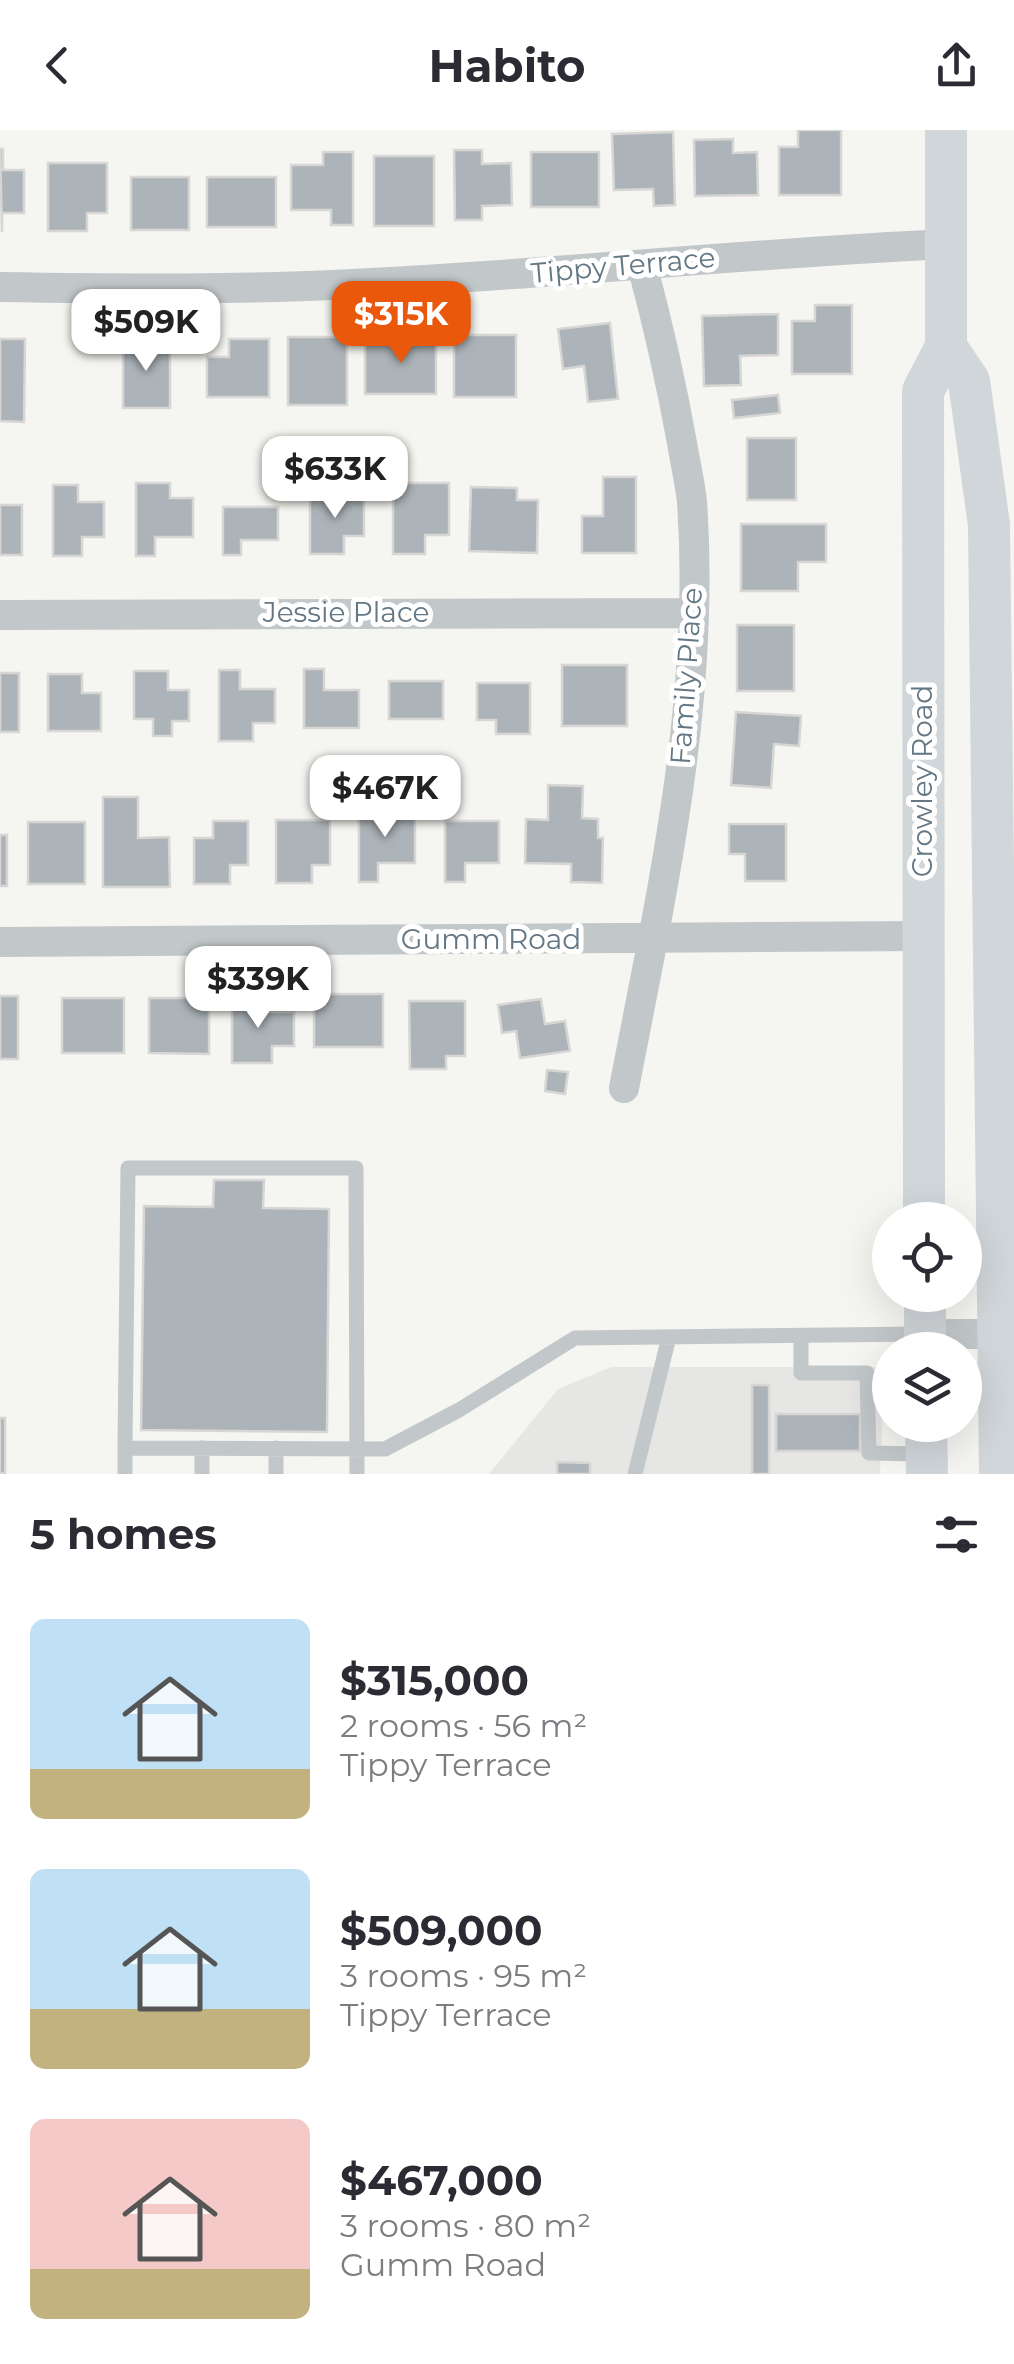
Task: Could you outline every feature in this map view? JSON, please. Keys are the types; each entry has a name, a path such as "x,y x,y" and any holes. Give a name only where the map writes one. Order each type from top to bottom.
{"main road":[{"name":"Crowley Road","path":"924,1202 923,391 946,347 946,130"},
{"name":"Crowley Road","path":"946,347 969,382 989,526 1006,1334 1000,1474"}],"street":[{"name":"Tippy Terrace","path":"0,287 368,284 776,252 946,244"},
{"name":"Family Place","path":"624,1088 688,728 692,613 692,501 667,356 642,265"},
{"name":"Jessie Place","path":"0,615 692,613"},
{"name":"Gumm Road","path":"0,942 921,936"},
{"path":"925,1326 1006,1334"}],"lane":[{"path":"125,1474 128,1168 356,1168 357,1474"},
{"path":"125,1448 386,1449 459,1410 575,1338 801,1336 925,1326"},
{"path":"801,1336 800,1373 868,1373 870,1452 927,1451"},
{"path":"635,1474 668,1337"},
{"path":"202,1448 202,1474"},
{"path":"276,1448 276,1474"}],"shaded area":[{"path":"611,1367 872,1367 872,1442 881,1442 880,1474 489,1474 558,1389"}],"building":[{"path":"798,130 841,130 841,195 779,195 779,147 798,147"},
{"path":"673,132 675,205 654,206 653,189 614,190 612,134"},
{"path":"733,139 733,153 757,152 758,195 695,196 694,140"},
{"path":"0,149 3,170 24,170 24,213 2,213 2,232"},
{"path":"454,150 482,150 482,164 511,163 512,205 482,206 482,220 455,220"},
{"path":"323,152 353,152 353,225 331,225 331,210 291,210 291,165 323,165"},
{"path":"531,152 599,152 599,207 531,207"},
{"path":"374,156 434,156 434,226 374,226"},
{"path":"48,163 107,163 107,213 87,213 87,231 48,231"},
{"path":"131,177 189,177 189,230 131,230"},
{"path":"207,177 276,177 276,227 207,227"},
{"path":"815,305 852,305 852,374 792,374 792,321 815,321"},
{"path":"778,314 778,355 740,356 741,385 704,386 702,316"},
{"path":"610,323 618,399 588,402 584,366 563,369 558,329"},
{"path":"454,335 516,335 516,397 454,397"},
{"path":"288,337 347,337 347,405 288,405"},
{"path":"365,338 436,338 436,394 365,394"},
{"path":"0,339 25,339 24,422 0,421"},
{"path":"229,339 269,339 269,397 207,397 207,357 229,357"},
{"path":"123,340 170,340 170,408 123,408"},
{"path":"778,395 780,413 734,418 732,400"},
{"path":"747,438 796,438 796,500 747,500"},
{"path":"603,477 636,477 636,553 582,553 582,516 603,516"},
{"path":"136,483 170,483 170,498 193,498 193,537 155,537 155,556 136,556"},
{"path":"393,483 449,483 449,535 425,535 425,554 393,554"},
{"path":"53,485 78,485 78,502 104,502 104,537 82,537 82,556 53,556"},
{"path":"471,487 517,488 517,500 538,500 537,553 469,551"},
{"path":"310,493 364,493 364,536 344,536 344,554 310,554"},
{"path":"0,505 22,505 22,555 0,555"},
{"path":"223,507 278,507 278,540 241,540 241,555 223,555"},
{"path":"741,524 826,524 826,562 798,562 798,591 741,591"},
{"path":"737,625 794,625 794,691 737,691"},
{"path":"562,665 627,665 627,726 562,726"},
{"path":"304,669 324,669 324,690 359,690 359,728 304,728"},
{"path":"219,670 240,670 240,689 275,689 275,723 253,723 253,741 219,741"},
{"path":"134,671 168,671 168,690 189,690 189,721 172,721 172,736 153,736 153,719 134,719"},
{"path":"0,673 19,673 19,732 0,732"},
{"path":"48,674 82,674 82,693 101,693 101,731 48,731"},
{"path":"389,681 443,681 443,719 389,719"},
{"path":"477,683 530,683 530,734 496,734 496,720 477,720"},
{"path":"736,712 801,716 799,746 774,744 771,788 731,785"},
{"path":"548,785 583,786 582,818 598,819 598,838 603,838 602,883 571,882 571,864 525,863 526,819 548,820"},
{"path":"103,797 138,797 138,838 169,837 170,887 103,887"},
{"path":"359,810 415,810 415,863 378,863 378,882 359,882"},
{"path":"276,820 330,820 330,865 312,865 312,883 276,883"},
{"path":"213,821 248,821 248,865 230,865 230,884 194,884 194,838 213,838"},
{"path":"445,821 499,821 499,863 465,863 465,882 445,882"},
{"path":"28,822 85,822 85,884 28,884"},
{"path":"729,824 786,824 786,881 745,881 745,854 729,854"},
{"path":"0,835 7,835 7,886 0,886"},
{"path":"314,994 383,994 383,1047 314,1047"},
{"path":"232,995 254,995 254,1012 294,1012 294,1046 272,1046 272,1063 232,1063"},
{"path":"0,996 18,996 18,1059 0,1059"},
{"path":"62,998 124,998 124,1053 62,1053"},
{"path":"149,998 209,998 209,1054 149,1053"},
{"path":"541,999 545,1024 565,1021 570,1051 520,1058 516,1031 502,1033 498,1005"},
{"path":"409,1001 465,1001 465,1056 446,1056 446,1069 410,1069"},
{"path":"547,1070 568,1072 565,1094 545,1091"},
{"path":"214,1180 264,1180 263,1208 329,1209 327,1432 141,1430 144,1206 213,1207"},
{"path":"752,1385 769,1385 769,1474 752,1474"},
{"path":"776,1414 860,1414 860,1451 776,1451"},
{"path":"0,1418 5,1418 5,1473 0,1473"},
{"path":"557,1462 590,1463 590,1474 557,1474"}]}
